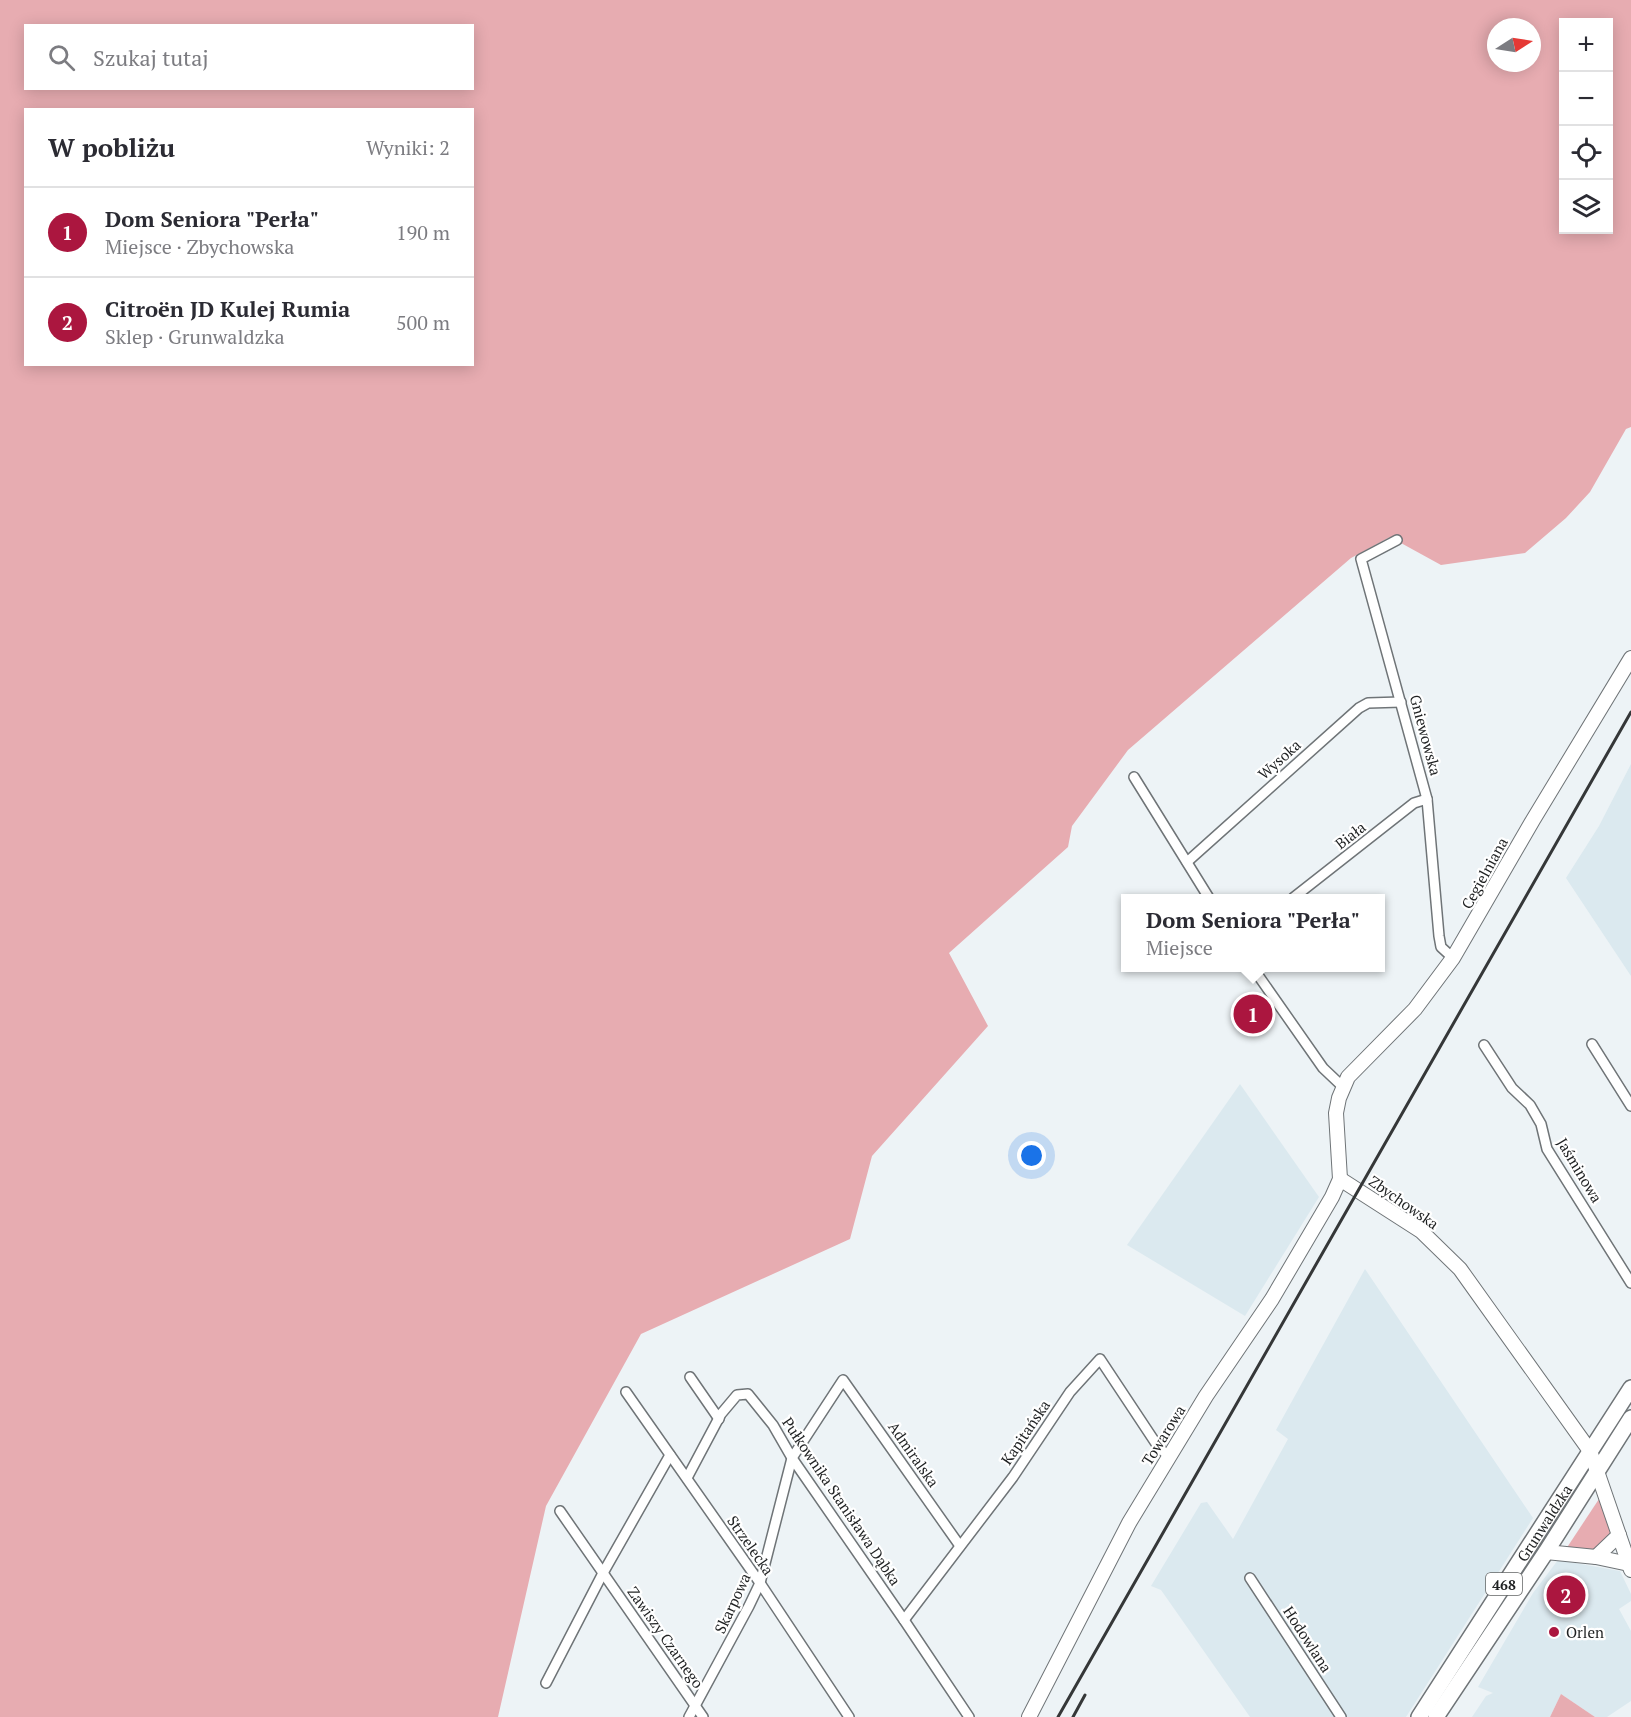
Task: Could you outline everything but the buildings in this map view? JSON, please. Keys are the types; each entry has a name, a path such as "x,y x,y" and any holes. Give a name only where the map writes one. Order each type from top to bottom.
{"main road":[{"name":"Grunwaldzka","path":"1419,1717 1631,1388"},
{"name":"Grunwaldzka","path":"1436,1717 1546,1552 1631,1418"}],"street":[{"name":"Gniewowska","path":"1397,540 1362,559 1427,800 1439,936 1441,946 1453,958"},
{"name":"Cegielniana","path":"1342,1086 1348,1077 1415,1009 1453,958 1631,658"},
{"name":"Wysoka","path":"1186,862 1359,708 1368,703 1401,702"},
{"path":"1134,777 1206,894"},
{"name":"Biała","path":"1298,894 1414,803 1427,800"},
{"path":"1256,972 1323,1068 1342,1086 1336,1113 1340,1179"},
{"path":"1592,1044 1631,1106"},
{"name":"Jaśminowa","path":"1484,1045 1512,1088 1530,1105 1541,1124 1546,1149 1631,1283"},
{"name":"Zbychowska","path":"1340,1179 1408,1221 1452,1260 1590,1450"},
{"name":"Towarowa","path":"1029,1717 1097,1581 1168,1456 1272,1299 1332,1197 1340,1179"},
{"name":"Kapitańska","path":"904,1620 1012,1477 1070,1392 1100,1359 1159,1448 1168,1456"},
{"path":"690,1377 719,1419"},
{"name":"Skarpowa","path":"689,1717 760,1583 792,1458 843,1380"},
{"name":"Admiralska","path":"843,1380 960,1546"},
{"name":"Strzelecka","path":"626,1392 760,1583 849,1717"},
{"name":"Pułkownika Stanisława Dąbka","path":"687,1478 719,1419 737,1395 748,1394 773,1425 792,1458 969,1717"},
{"path":"1590,1450 1630,1567"},
{"path":"546,1683 603,1574 670,1455"},
{"name":"Zawiszy Czarnego","path":"560,1511 704,1717"},
{"path":"1596,1557 1619,1535"},
{"path":"1546,1552 1596,1557 1630,1567"},
{"name":"Hodowlana","path":"1250,1578 1341,1717"}],"shaded area":[{"path":"0,0 1631,0 1631,427 1626,429 1590,492 1566,518 1525,553 1441,565 1390,537 1351,558 1128,750 1072,826 1068,847 949,953 988,1026 872,1156 850,1239 641,1334 546,1506 498,1717 0,1717"},
{"path":"1631,764 1631,976 1566,878 1599,826"},
{"path":"1240,1084 1319,1197 1245,1316 1127,1245"},
{"path":"1365,1269 1533,1518 1406,1717 1250,1717 1161,1590 1151,1586 1201,1503 1207,1502 1233,1539 1288,1439 1276,1430"},
{"path":"1599,1499 1610,1532 1608,1540 1593,1553 1566,1549"},
{"path":"1558,1560 1620,1571 1631,1594 1631,1601 1619,1609 1631,1631 1631,1701 1607,1717 1595,1717 1561,1694 1550,1717 1472,1717 1486,1696 1493,1693 1478,1687 1533,1593"},
{"path":"1561,1694 1595,1717 1550,1717"}],"railway":[{"path":"1058,1717 1631,712"},
{"path":"1073,1717 1085,1695"}],"place":[{"name":"Dom Seniora \"Perła\"","path":"1253,1014"},
{"name":"Citroën JD Kulej Rumia","path":"1566,1595"},
{"name":"Orlen","path":"1554,1632"}]}
